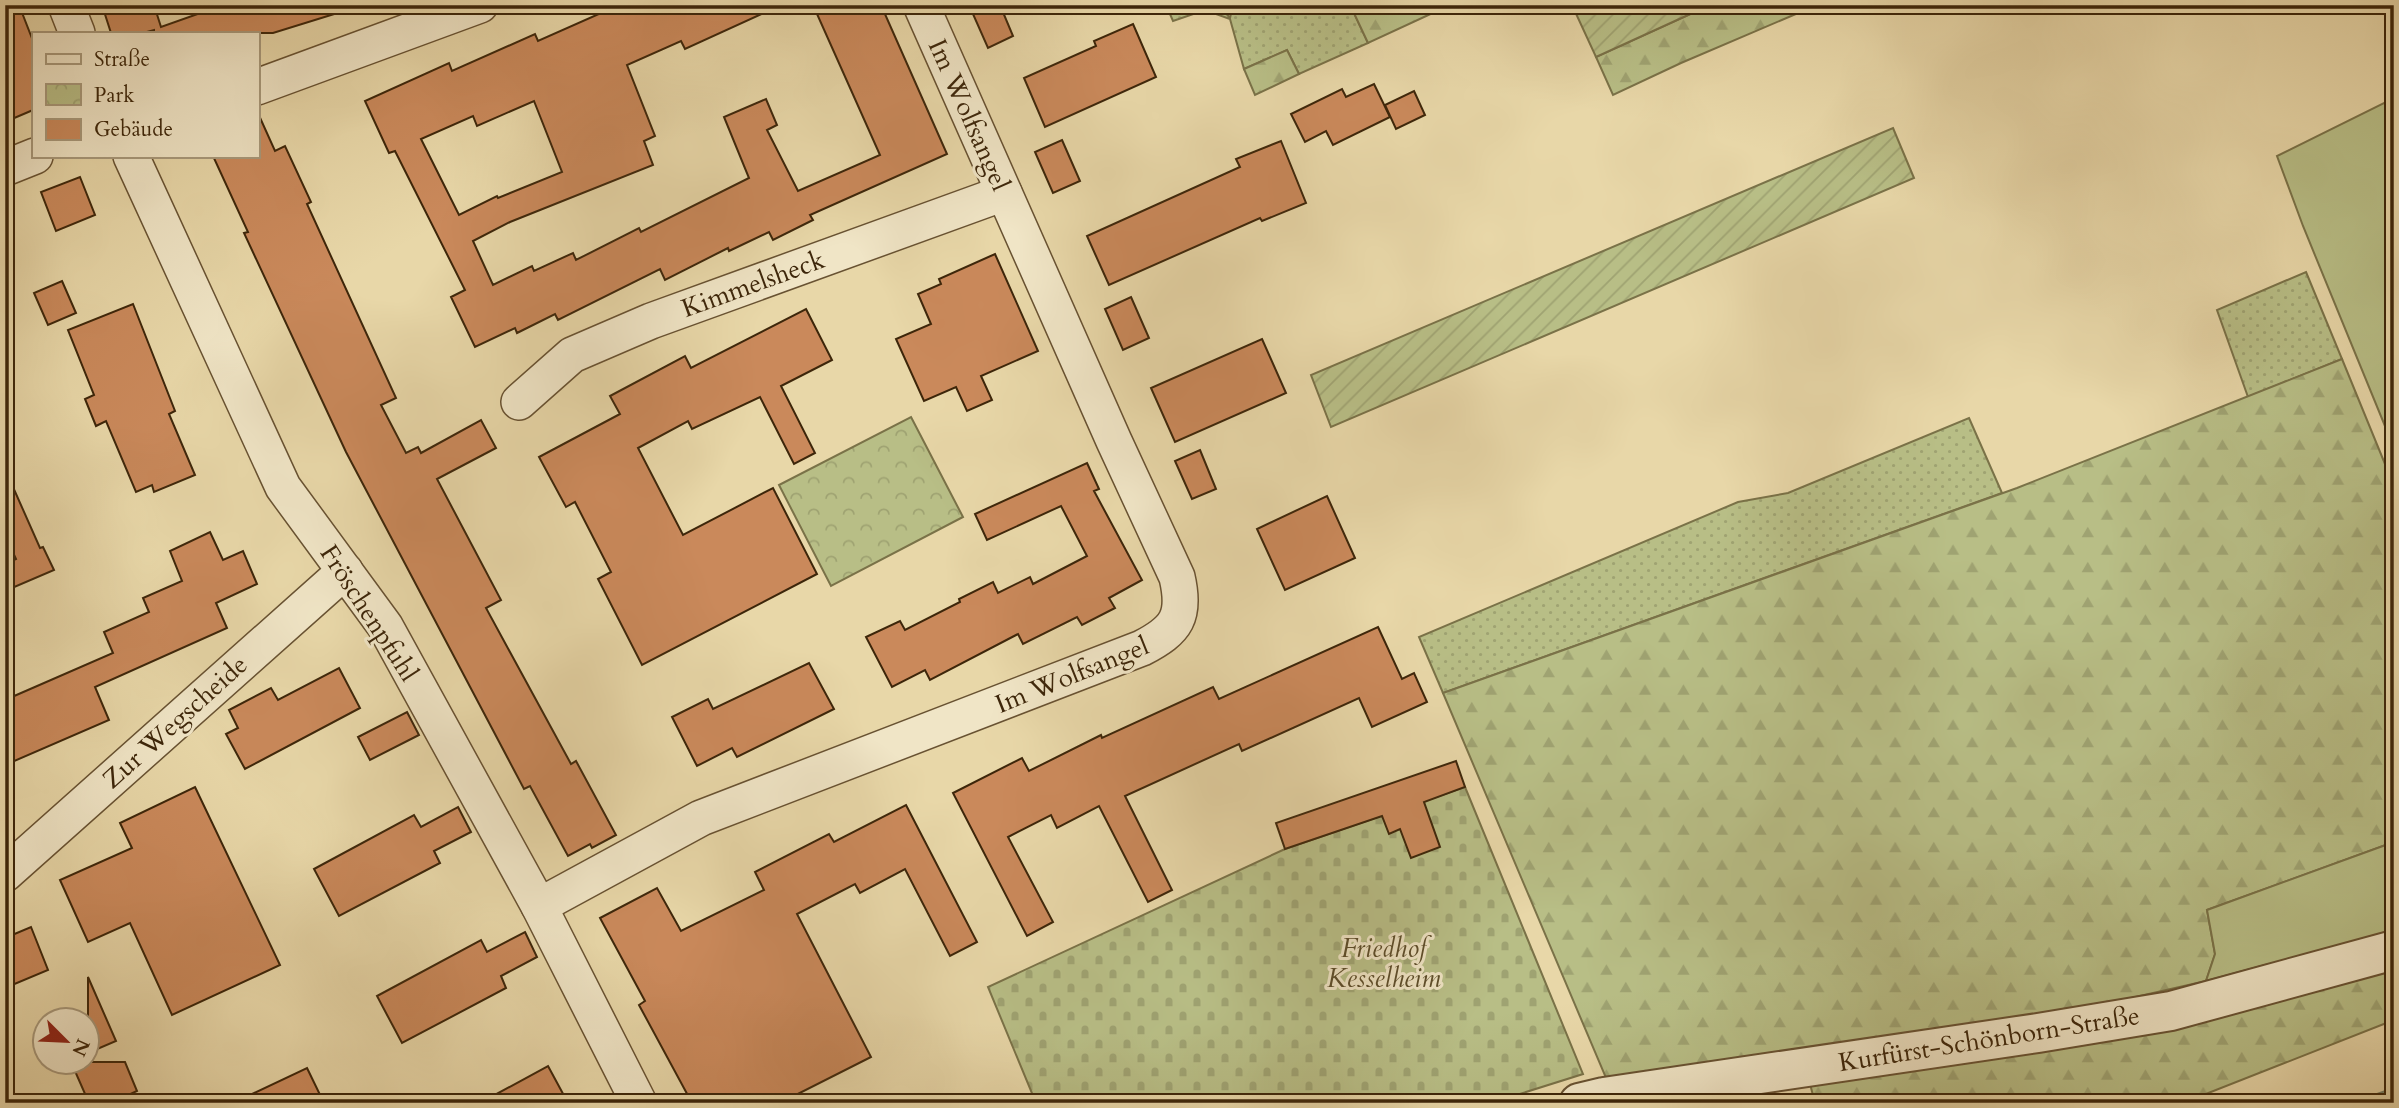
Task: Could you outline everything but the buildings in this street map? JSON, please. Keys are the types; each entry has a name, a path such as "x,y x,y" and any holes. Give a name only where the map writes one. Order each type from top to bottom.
{"street":[{"path":"66,5 76,32"},
{"path":"259,86 481,5"},
{"name":"Im Wolfsangel","path":"539,906 701,818 1142,649 1164,637 1178,618 1182,598 1177,577 921,5"},
{"path":"5,168 32,157"},
{"name":"Fröschenpfuhl","path":"132,158 283,487 385,626 539,906 639,1103"},
{"name":"Kimmelsheck","path":"519,402 572,355 583,350 651,321 1003,193"},
{"name":"Zur Wegscheide","path":"5,874 345,571"},
{"name":"Kurfürst-Schönborn-Straße","path":"1579,1103 2171,1011 2394,950"}],"green space":[{"path":"1166,5 1219,5 1230,18 1233,5 1367,5 1353,11 1368,43 1299,74 1287,50 1244,69 1230,19 1205,10 1173,21"},
{"path":"1367,5 1450,5 1368,43 1353,11"},
{"path":"1572,5 1710,5 1596,57"},
{"path":"1710,5 1817,5 1613,95 1596,57"},
{"path":"1287,50 1299,74 1255,95 1244,69"},
{"path":"2394,98 2394,448 2277,156"},
{"path":"1893,128 1914,178 1331,427 1311,375"},
{"path":"2306,272 2342,359 2248,397 2217,310"},
{"path":"2342,359 2394,486 2394,842 2207,910 2215,954 2206,981 2065,1013 1609,1085 1443,693 2017,488"},
{"path":"911,417 963,517 831,586 779,485"},
{"path":"1969,418 2002,493 1443,693 1419,637 1738,502 1788,493"},
{"name":"Friedhof Kesselheim","path":"1465,787 1583,1074 1491,1103 1036,1103 988,987 1285,849"},
{"path":"2394,842 2394,934 2368,943 2265,965 2206,981 2215,954 2207,910"},
{"path":"2394,965 2394,1020 2183,1103 1815,1103 1809,1080"}],"water":[{"path":"2394,1088 2394,1103 2352,1103"}]}
